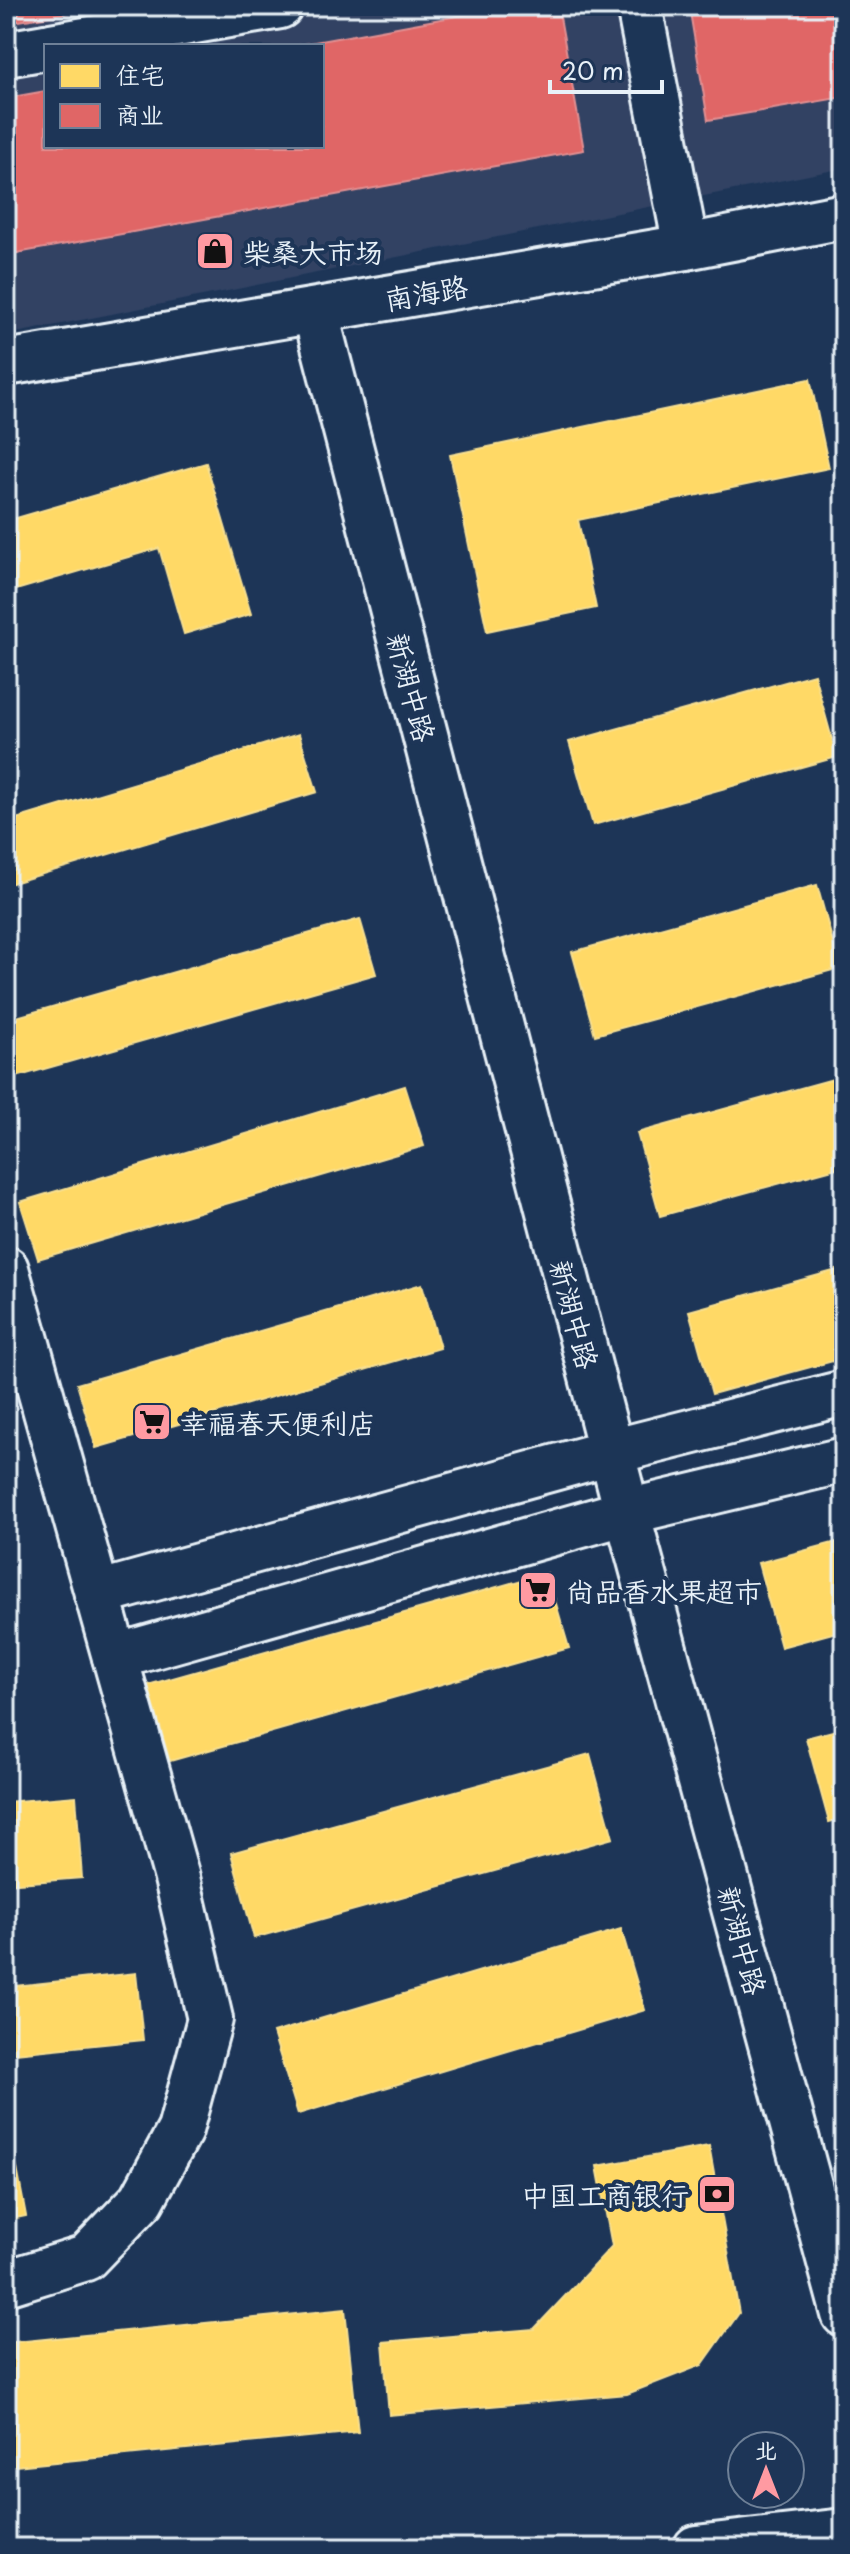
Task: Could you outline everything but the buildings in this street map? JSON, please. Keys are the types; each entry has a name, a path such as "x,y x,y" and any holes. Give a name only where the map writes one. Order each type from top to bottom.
{"street":[{"path":"61,44 280,6"},
{"path":"639,6 686,247"},
{"path":"6,54 44,47"},
{"name":"南海路","path":"6,363 686,247 844,216"},
{"name":"新湖中路","path":"315,311 622,1514 844,2314"},
{"path":"6,1269 177,1878 210,2019 180,2130 142,2200 86,2258 6,2283"},
{"path":"97,1594 606,1453 844,1393"},
{"path":"115,1657 622,1514 844,1460"},
{"path":"622,1514 844,2322"},
{"path":"696,2548 844,2531"}],"shaded area":[{"name":"柴桑大市场","path":"6,6 844,6 844,168 6,335"}],"place":[{"name":"柴桑大市场","path":"215,251"},
{"name":"幸福春天便利店","path":"152,1422"},
{"name":"尚品香水果超市","path":"538,1590"},
{"name":"中国工商银行","path":"717,2194"}]}
